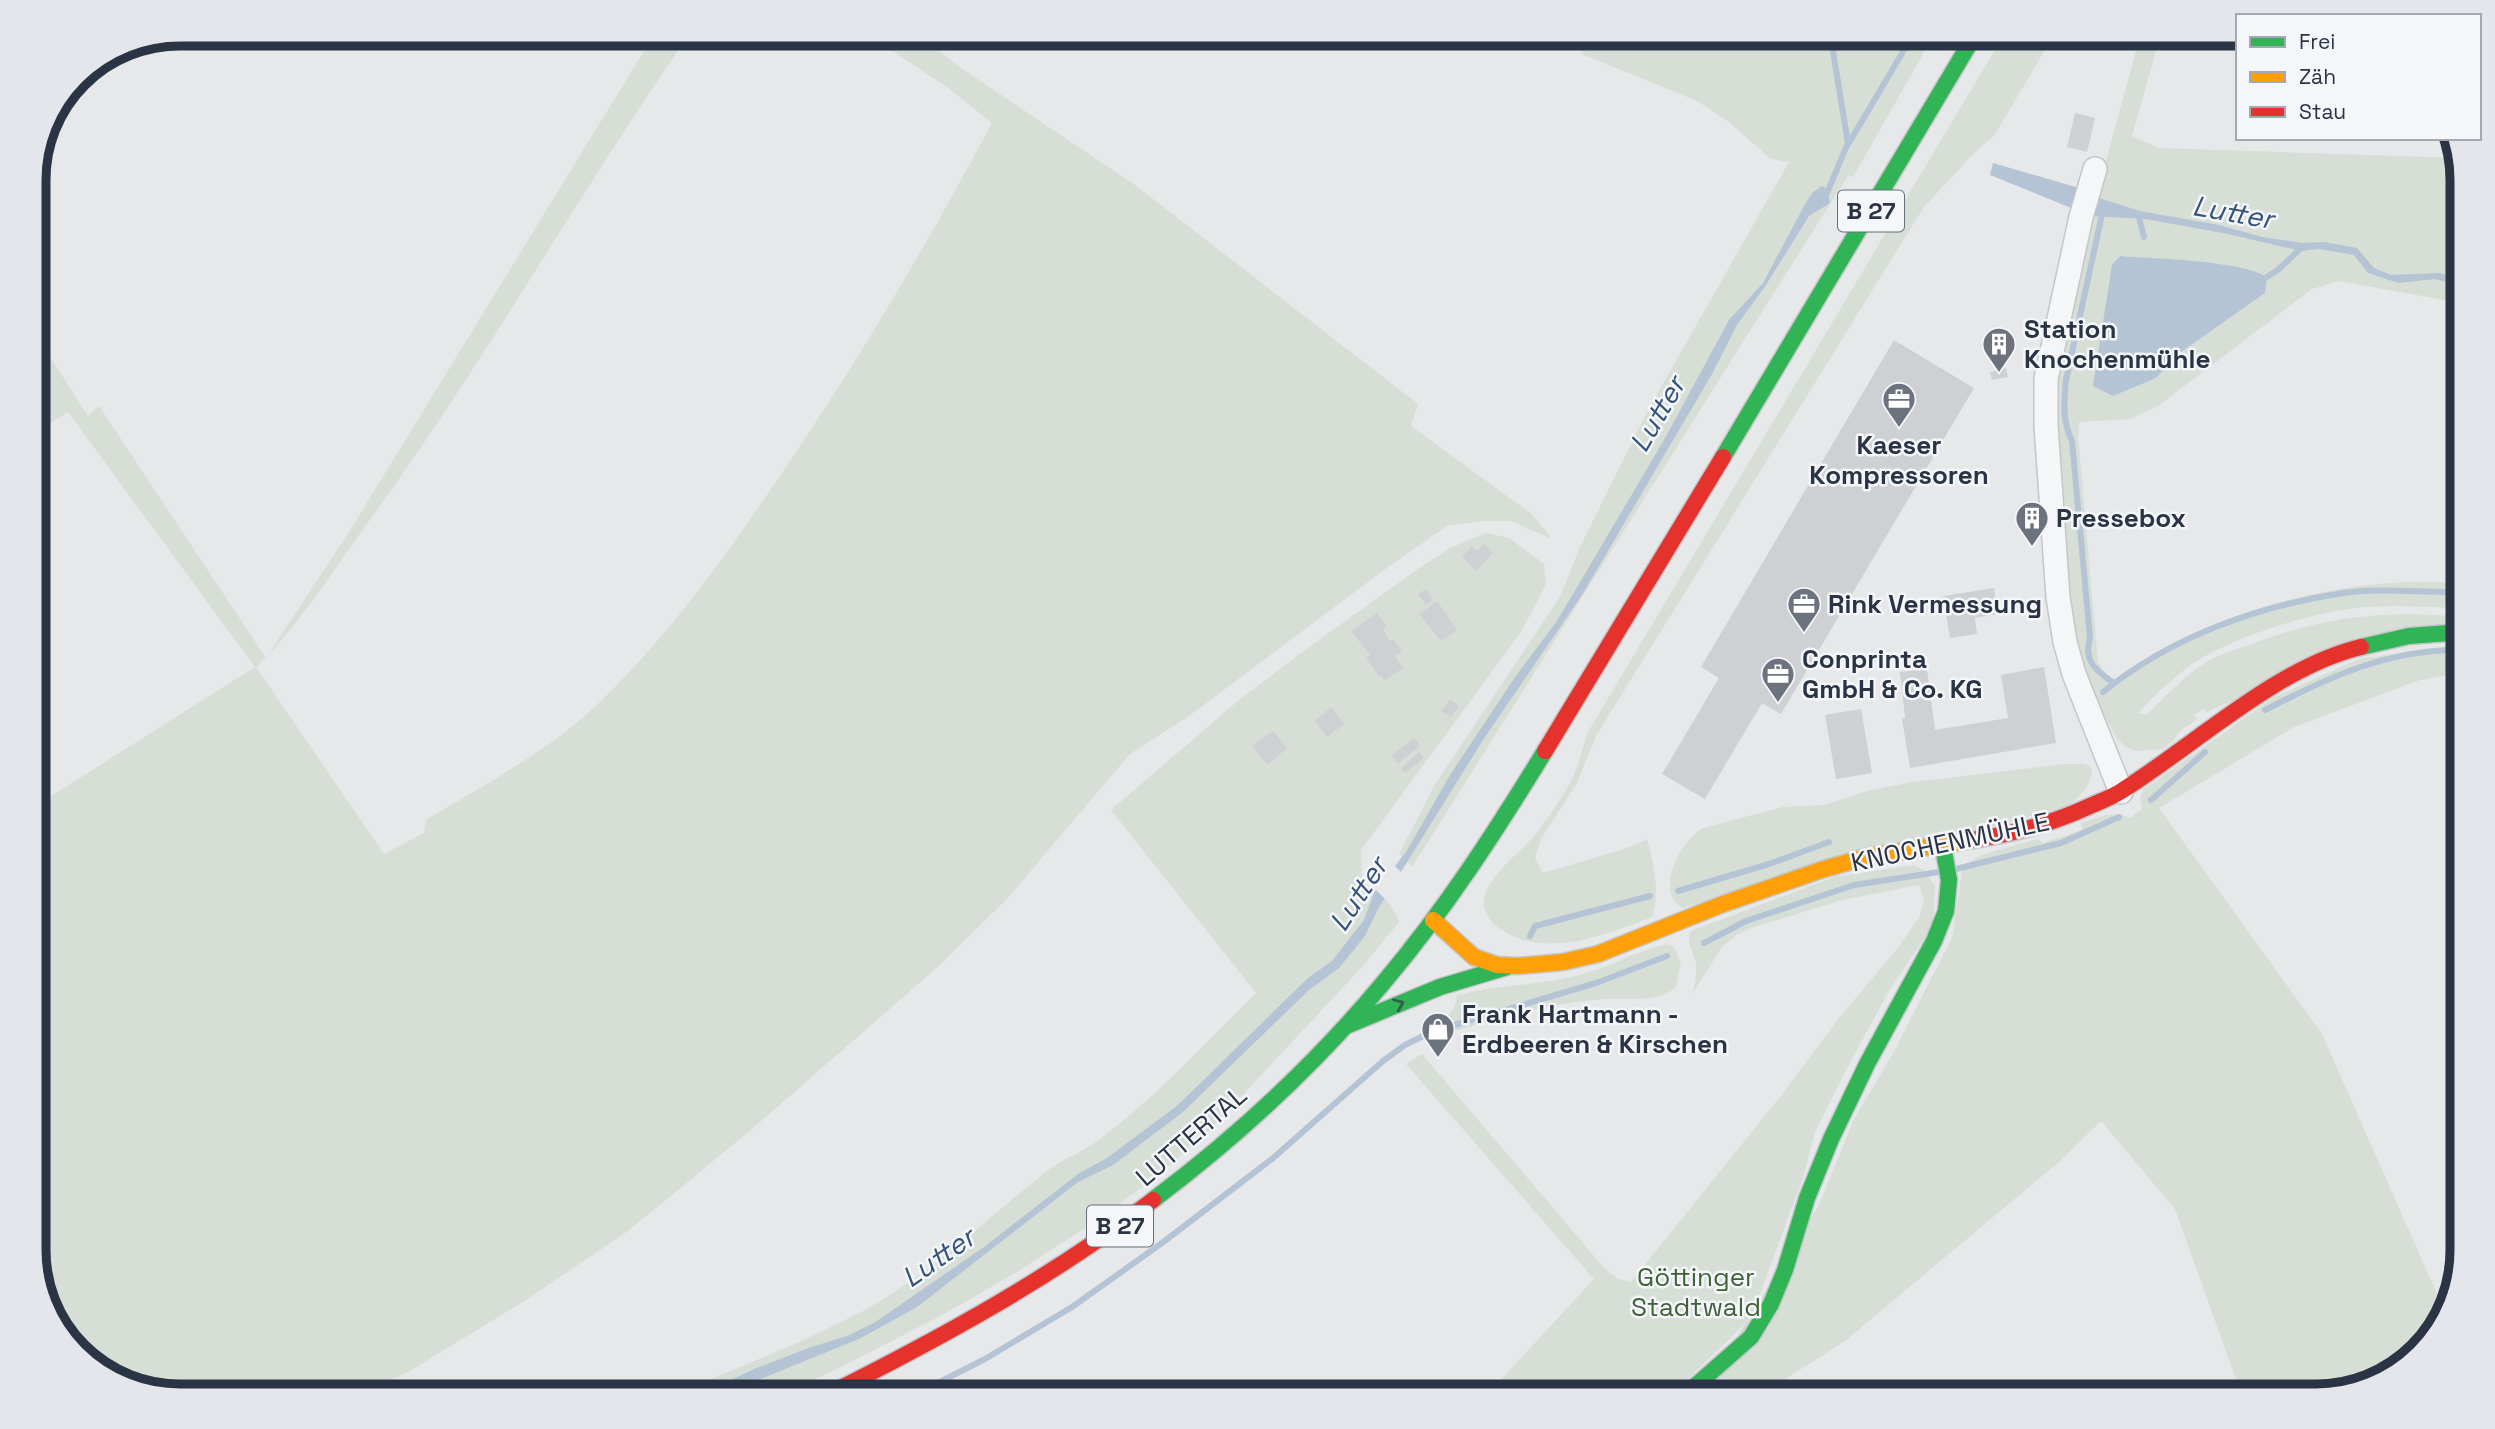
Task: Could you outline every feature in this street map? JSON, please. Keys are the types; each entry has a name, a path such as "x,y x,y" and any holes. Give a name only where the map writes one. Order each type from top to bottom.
{"street":[{"name":"B 27","path":"1433,920 1468,873 1552,740 1968,46"},
{"path":"2093,176 2081,217 2046,379 2046,425 2058,597 2065,642 2074,674 2121,792"},
{"name":"KNOCHENMÜHLE","path":"1433,920 1463,950 1487,963 1507,967 1563,962 1598,954 1723,904 1821,870 1866,857 2013,834 2044,825 2121,792 2282,680 2340,652 2409,636 2449,633"},
{"path":"1699,1383 1751,1337 1771,1304 1785,1270 1807,1198 1832,1139 1867,1064 1934,941 1946,911 1949,880 1943,846"},
{"name":"KNOCHENMÜHLE","path":"1433,920 1505,957 1528,964"},
{"name":"LUTTERTAL","path":"851,1383 1017,1294 1134,1216 1218,1152 1344,1027 1382,985 1433,920"},
{"path":"1344,1027 1440,987 1507,967"}],"green space":[{"path":"647,46 681,46 452,401 316,597 268,654 349,532"},
{"path":"886,46 933,46 961,68 1135,185 1418,404 1411,426 1533,515 1552,539 1511,521 1483,521 1447,526 1189,716 1130,754 1006,900 941,964 752,1129 628,1231 521,1303 408,1372 386,1383 162,1382 145,1379 112,1366 85,1344 59,1309 48,1276 46,799 255,667 68,412 46,426 46,389 49,387 46,382 46,351 88,416 99,406 266,657 256,667 384,854 424,833 426,820 539,751 601,701 675,620 719,563 810,431 892,301 992,123 947,87"},
{"path":"1577,46 1928,46 1853,177 1848,176 1412,867 1399,854 1436,783 1560,597 1580,547 1648,410 1789,162 1771,159 1729,122 1697,101 1582,54"},
{"path":"1997,46 2047,46 1994,136 1978,149 1924,207 1596,736 1577,783 1541,839 1535,858 1543,873 1624,849 1647,839 1656,887 1652,917 1573,942 1532,942 1513,936 1495,925 1486,914 1486,892 1503,867 1525,846 1552,812 1575,772 1588,732"},
{"path":"2137,46 2157,46 2132,136 2159,148 2448,158 2449,301 2339,281 2312,289 2158,406 2130,419 2079,422 2078,436 2098,663 2113,683 2182,640 2261,608 2343,588 2384,583 2449,583 2449,608 2389,606 2346,609 2305,618 2243,638 2189,666 2139,713 2146,715 2190,673 2213,659 2283,633 2333,621 2382,615 2449,616 2449,622 2207,713 2203,709 2194,715 2197,719 2163,749 2136,751 2126,747 2117,739 2093,694 2075,643 2055,411 2090,219","holes":["2120,256 2225,265 2265,293 2177,355 2156,378 2105,314 2112,265"]},
{"path":"1486,533 1509,538 1544,564 1546,585 1521,632 1361,850 1362,883 1385,898 1399,922 1362,967 1209,1131 1159,1174 1099,1219 1017,1272 946,1313 807,1383 702,1383 842,1322 915,1278 1051,1168 1092,1145 1118,1125 1179,1070 1256,993 1111,810 1238,701 1450,548"},
{"path":"2449,646 2449,675 2420,680 2294,727 2159,808 2322,1034 2440,1300 2422,1331 2383,1366 2350,1379 2316,1383 2237,1383 2175,1209 2101,1121 2060,1161 1845,1341 1779,1383 1708,1383 1818,1207 1854,1119 1891,1057 1952,938 1962,872 1970,862 1981,855 2037,839 2043,843 2082,830 2081,823 2099,817 2117,815 2130,818 2142,809 2140,799 2143,790 2273,698 2359,659"},
{"path":"2085,764 2092,768 2084,791 2065,807 1683,908 1674,900 1670,890 1670,879 1679,854 1686,843 1703,828 1783,807 1824,805 1867,791 1912,782"},
{"name":"Göttinger Stadtwald","path":"1914,865 1924,870 1935,886 1933,925 1889,991 1815,1132 1804,1175 1751,1318 1684,1383 1498,1383 1594,1279 1406,1064 1422,1054 1605,1269 1618,1279 1631,1282 1783,1093 1839,1018 1897,949 1920,916 1924,899 1919,885 1842,900 1754,927 1736,935 1722,947 1693,993 1696,968 1689,943 1691,931 1834,877"},
{"path":"1667,944 1673,946 1681,962 1676,987 1653,998 1565,1004 1435,1036 1426,1026 1451,1012 1457,995 1570,977"}],"water":[{"path":"1993,163 2079,188 2096,197 2140,211 2219,225 2262,237 2303,243 2324,242 2357,248 2374,268 2391,275 2439,273 2449,275 2449,283 2435,279 2398,283 2368,273 2354,255 2319,249 2301,251 2145,219 2091,216 1990,175"},
{"path":"1822,186 1827,189 1830,203 1809,216 1766,285 1737,325 1712,374 1582,595 1483,740 1378,909 1365,936 1339,968 1309,990 1183,1112 1113,1165 1078,1182 917,1307 861,1338 751,1383 724,1383 874,1323 984,1247 1078,1174 1107,1158 1178,1105 1308,978 1332,961 1364,920 1374,893 1406,852 1450,775 1515,677 1557,621 1664,440 1729,320 1763,283 1812,193"},
{"path":"2120,256 2196,261 2254,271 2267,277 2265,293 2177,355 2156,378 2113,396 2093,386 2112,265"}],"pier":[{"path":"1392,863 1404,875 1386,900 1375,889"}],"building":[{"path":"2075,113 2095,118 2087,152 2067,147"},
{"path":"1894,340 1974,388 1781,714 1762,703 1705,799 1662,774 1719,678 1701,667"},
{"name":"Station Knochenmühle","path":"2006,368 2008,377 1992,380 1990,372"},
{"path":"1484,544 1493,553 1476,571 1462,557 1472,546 1477,551"},
{"path":"1994,588 1998,614 1975,618 1977,634 1950,638 1943,596"},
{"path":"1426,589 1433,600 1426,605 1418,594"},
{"path":"1437,601 1457,630 1441,641 1419,614"},
{"path":"1377,613 1387,627 1383,629 1387,637 1390,641 1393,639 1402,651 1395,656 1403,668 1385,680 1366,658 1370,655 1351,631"},
{"path":"2044,667 2056,743 1910,768 1902,719 1905,717 1900,672 1927,669 1935,730 2008,718 2001,675"},
{"path":"1450,699 1459,706 1451,717 1441,711"},
{"path":"1331,707 1344,724 1327,737 1315,721"},
{"path":"1861,709 1872,773 1836,779 1825,715"},
{"path":"1273,731 1287,748 1268,765 1252,746"},
{"path":"1414,738 1420,745 1398,764 1391,756"},
{"path":"1419,752 1424,758 1405,773 1401,768"}],"waterway":[{"path":"1823,197 1848,143 1832,46"},
{"path":"1849,143 1906,46"},
{"path":"2103,210 2066,380 2064,411 2072,441 2090,638 2088,653 2097,670 2114,683"},
{"path":"2138,214 2144,237"},
{"path":"2267,277 2302,247"},
{"path":"2103,692 2129,672 2186,640 2279,606 2343,593 2383,590 2449,592"},
{"path":"2265,710 2360,667 2409,654 2449,650"},
{"path":"2151,800 2205,752"},
{"path":"1956,869 2061,843 2119,817"},
{"path":"1678,891 1769,864 1829,842"},
{"path":"1704,943 1746,921 1854,885 1939,872"},
{"path":"1530,936 1535,926 1650,896"},
{"path":"938,1383 985,1359 1072,1307 1162,1243 1272,1159 1383,1061 1405,1045 1431,1032 1596,983 1667,956"}],"traffic: fast":[{"path":"1723,457 1968,46"},
{"path":"2361,647 2409,636 2449,633"},
{"path":"1153,1200 1246,1125 1358,1012 1449,898 1545,751"},
{"path":"1699,1383 1751,1337 1771,1304 1785,1270 1807,1198 1831,1139 1867,1064 1934,941 1946,911 1949,880 1943,846"},
{"path":"1346,1026 1440,987 1507,967"}],"traffic: slow":[{"path":"1433,920 1474,957 1497,965 1563,962 1598,954 1723,904 1821,870 1866,857 1972,840"}],"traffic: jam":[{"path":"1545,751 1723,457"},
{"path":"1972,840 2047,823 2111,797 2268,689 2299,671 2361,647"},
{"path":"850,1383 994,1306 1075,1256 1153,1200"}],"place":[{"name":"Station Knochenmühle","path":"1999,374"},
{"name":"Kaeser Kompressoren","path":"1899,429"},
{"name":"Pressebox","path":"2032,548"},
{"name":"Rink Vermessung","path":"1804,634"},
{"name":"Conprinta GmbH & Co. KG","path":"1778,704"},
{"name":"Frank Hartmann - Erdbeeren & Kirschen","path":"1438,1059"}],"water label":[{"name":"Lutter","path":"2233,212"},
{"name":"Lutter","path":"1657,414"},
{"name":"Lutter","path":"1358,894"},
{"name":"Lutter","path":"938,1257"}]}
